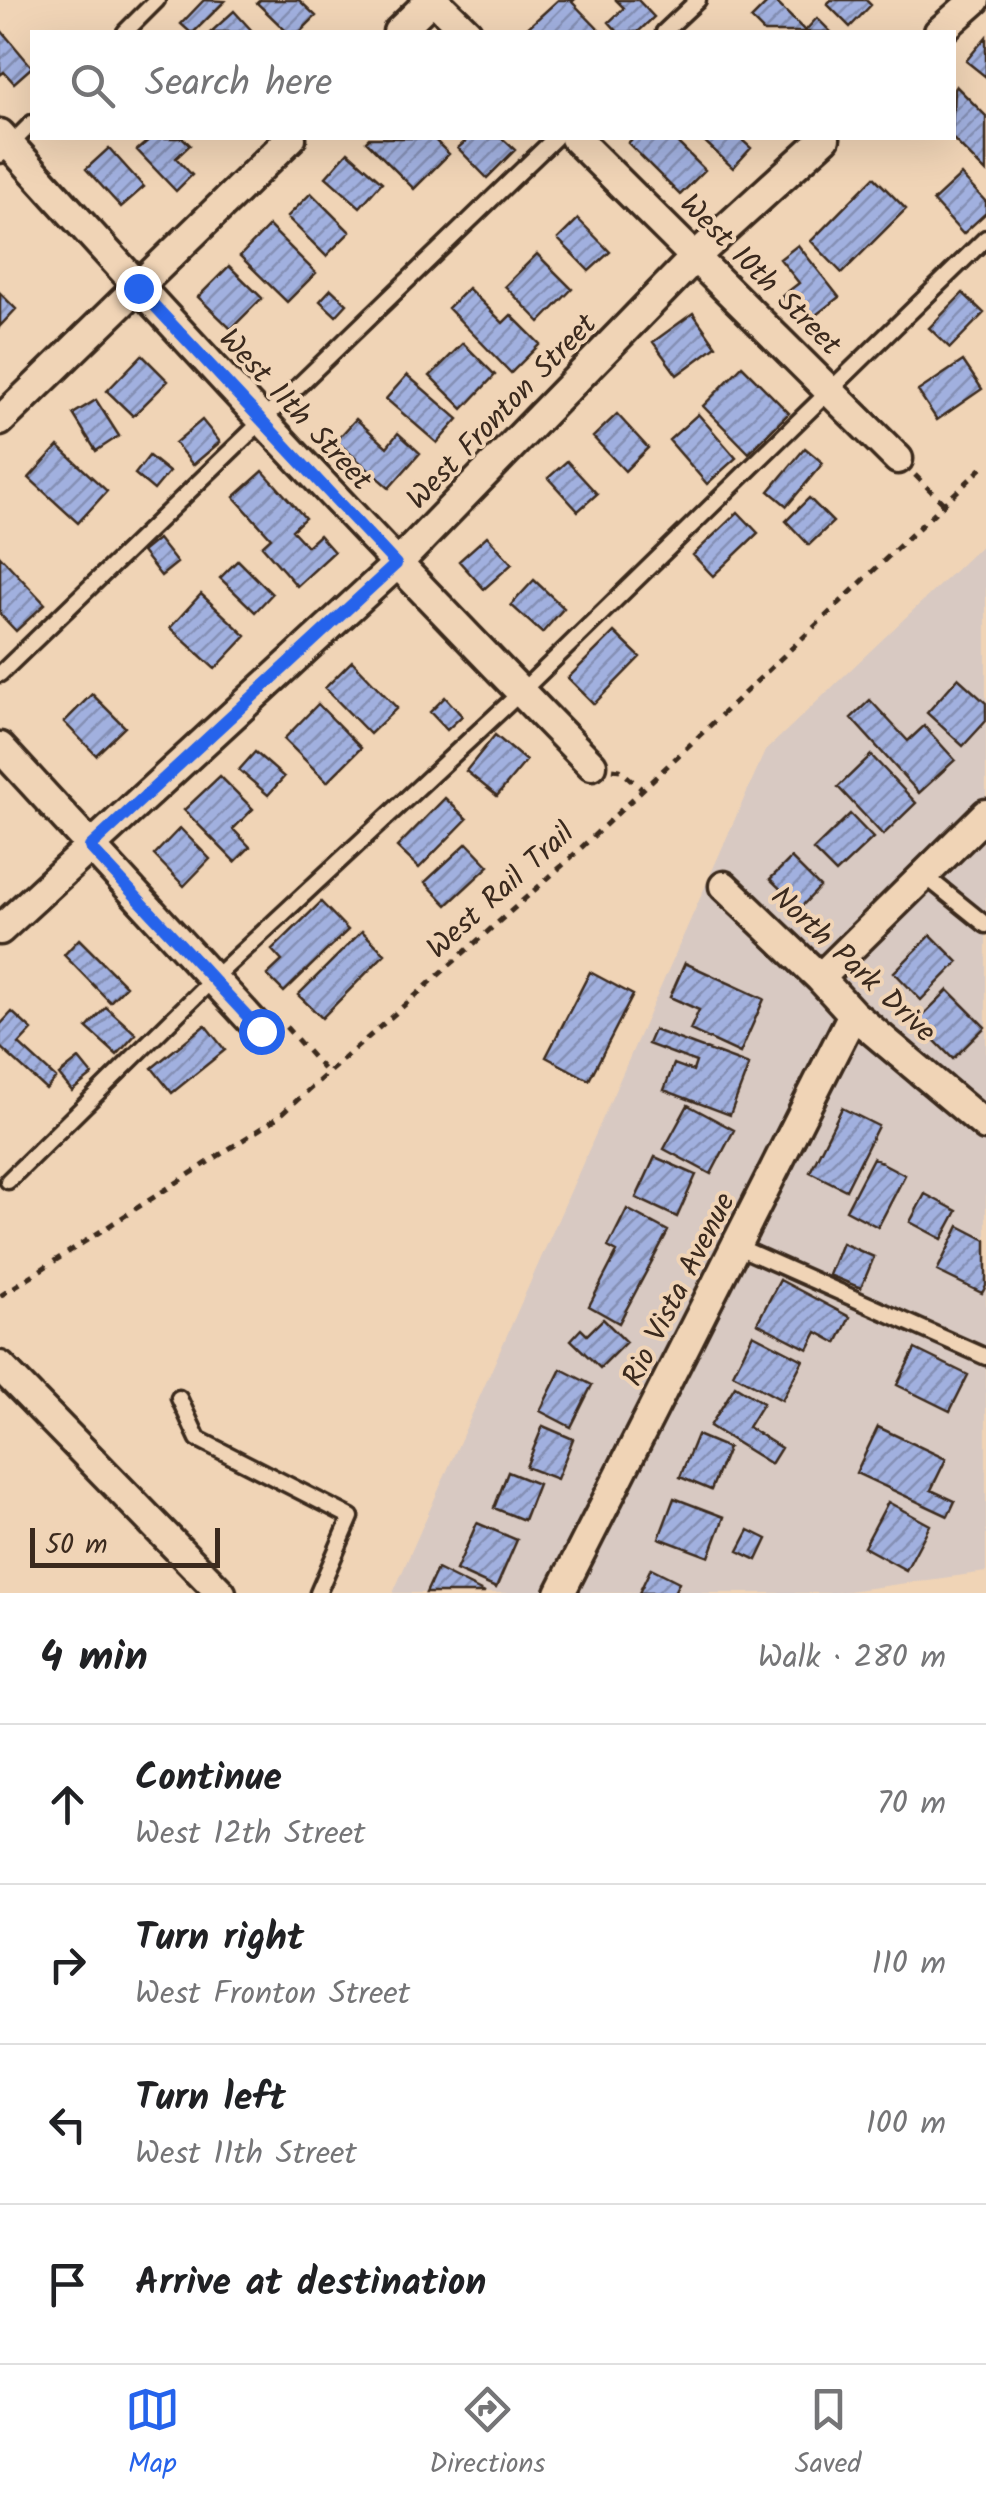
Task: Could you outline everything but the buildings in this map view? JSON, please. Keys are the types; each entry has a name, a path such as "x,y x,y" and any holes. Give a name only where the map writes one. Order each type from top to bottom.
{"street":[{"path":"400,30 432,0 465,30"},
{"path":"942,30 975,0"},
{"path":"0,422 289,140"},
{"name":"West 10th Street","path":"577,140 898,459"},
{"name":"West Fronton Street","path":"0,930 396,564 697,255 823,140"},
{"name":"West 11th Street","path":"3,145 396,564 592,765"},
{"path":"0,748 261,1031"},
{"path":"820,978 986,814"},
{"name":"North Park Drive","path":"724,886 853,1014 986,1126"},
{"name":"Rio Vista Avenue","path":"560,1593 853,1014"},
{"path":"0,1366 221,1593"}],"lane":[{"path":"126,30 158,0"},
{"path":"666,30 698,0"},
{"path":"3,145 30,125"},
{"path":"0,674 553,140"},
{"path":"8,1181 213,979 521,692 986,238"},
{"path":"924,875 986,925"},
{"path":"736,1246 986,1357"},
{"path":"180,1398 198,1440 351,1517 318,1593"}],"path":[{"path":"898,459 944,504"},
{"name":"West Rail Trail","path":"0,1296 277,1118 564,864 986,464"},
{"path":"592,765 620,770 643,790"},
{"path":"261,1031 283,1024 327,1073"}],"shaded area":[{"path":"986,541 986,1572 834,1593 393,1593 765,751"}],"route":[{"path":"138,288 396,564 90,847 261,1031"}]}
